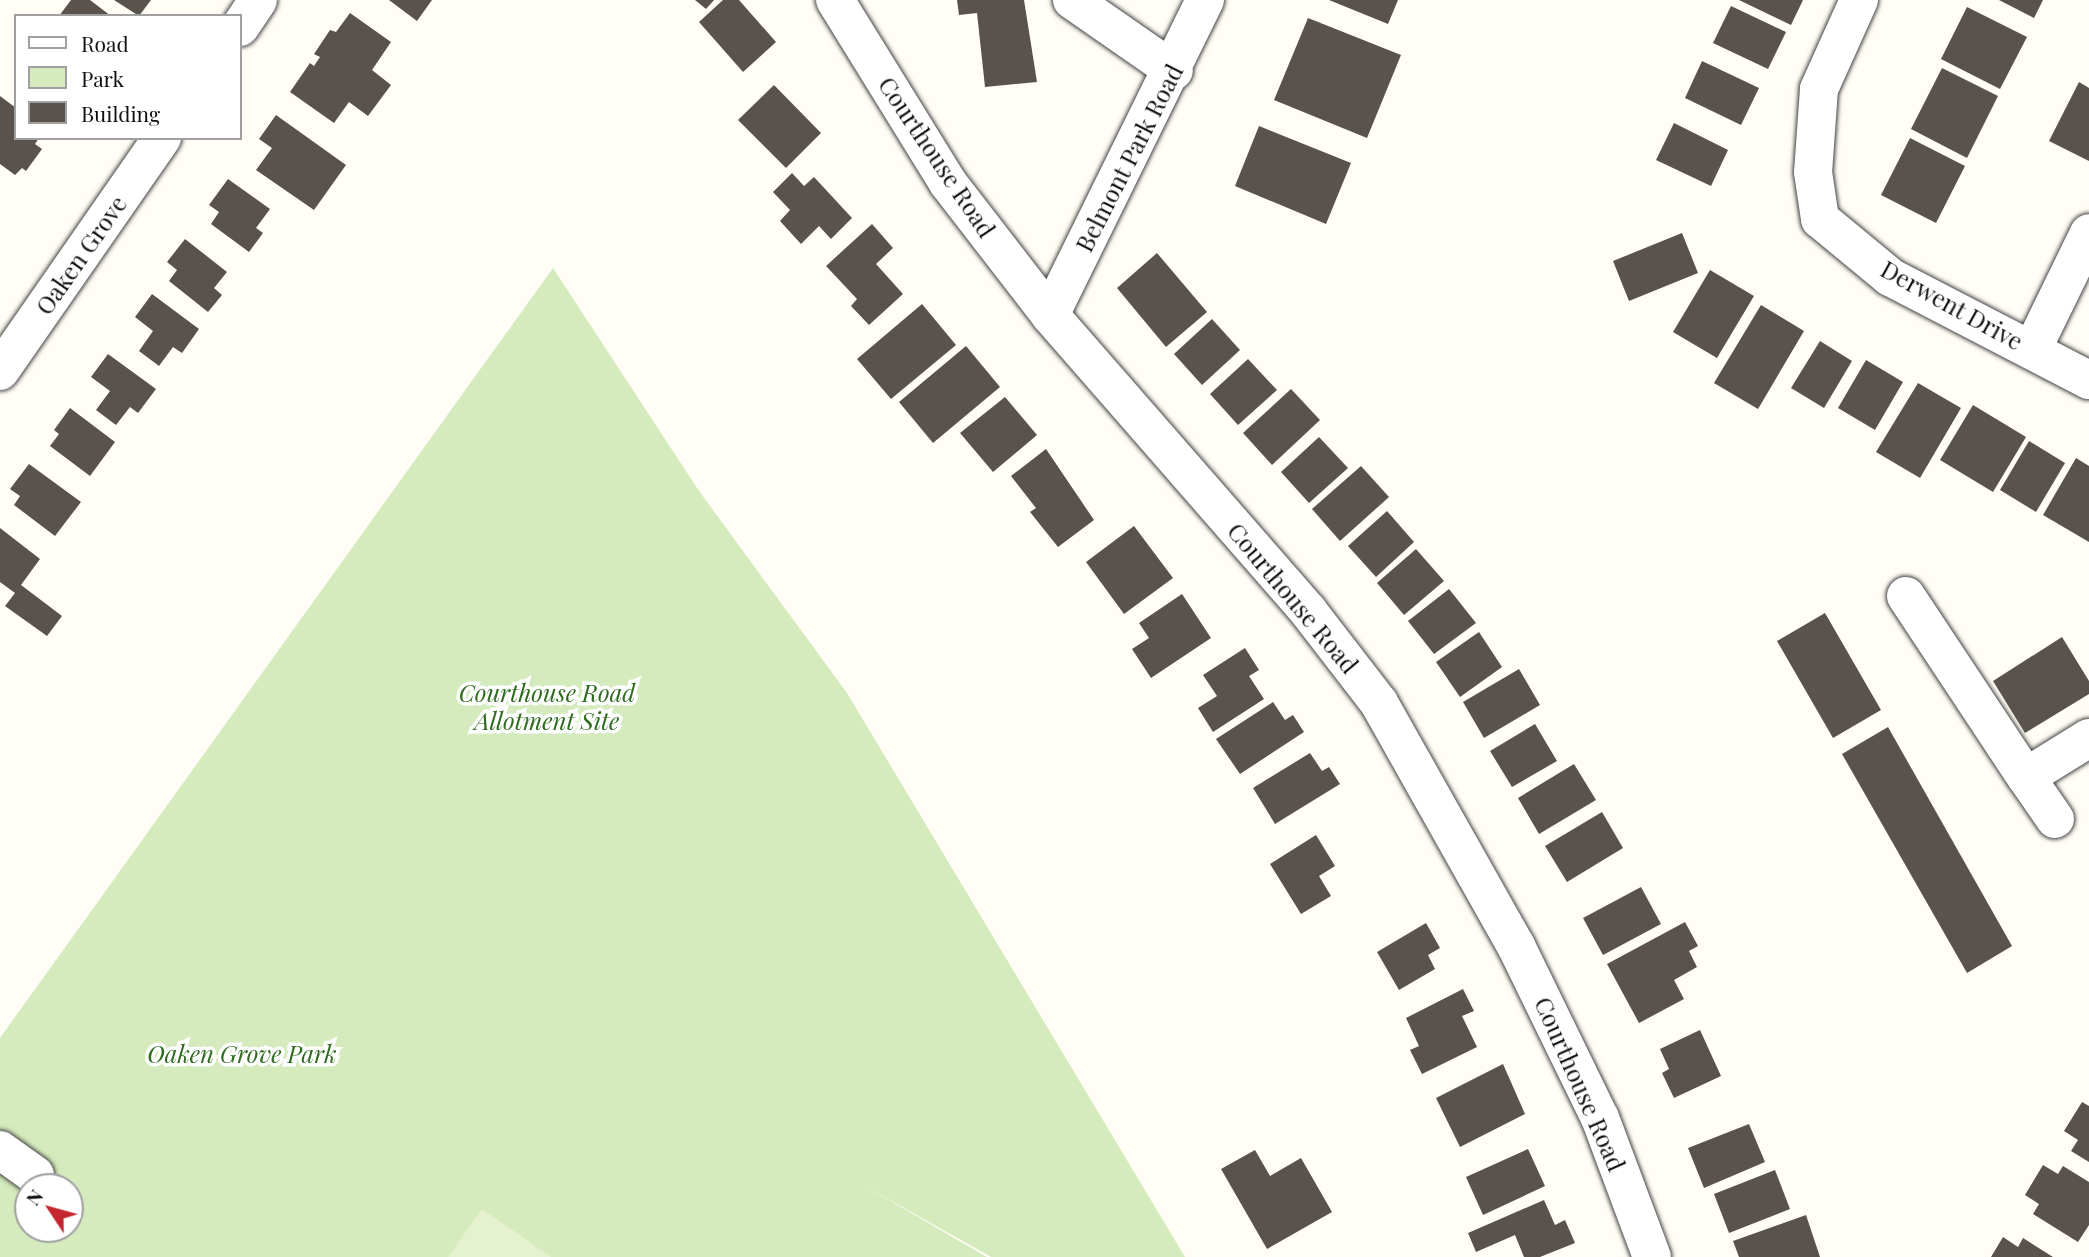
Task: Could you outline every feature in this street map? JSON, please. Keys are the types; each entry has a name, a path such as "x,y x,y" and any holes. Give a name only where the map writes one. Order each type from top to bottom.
{"street":[{"path":"242,24 258,0"},
{"name":"Courthouse Road","path":"835,0 948,183 1050,315 1308,611 1379,703 1522,958 1600,1118 1652,1257"},
{"path":"1072,0 1174,71"},
{"name":"Belmont Park Road","path":"1050,315 1174,71 1205,0"},
{"name":"Derwent Drive","path":"1859,0 1819,89 1813,172 1820,219 1890,277 2089,380"},
{"name":"Oaken Grove","path":"5,352 161,140"},
{"name":"Derwent Drive","path":"2032,349 2089,233"},
{"path":"1906,596 2055,819"},
{"path":"2026,777 2089,738"},
{"path":"0,1150 32,1173"}],"green space":[{"name":"Courthouse Road Allotment Site","path":"553,268 699,491 847,693 1185,1257 991,1257 858,1182 987,1257 0,1257 0,1038"},
{"path":"482,1209 551,1257 448,1257"}],"building":[{"path":"71,0 90,0 108,14 60,14"},
{"path":"114,0 151,0 140,14 136,14"},
{"path":"389,0 432,0 417,21"},
{"path":"695,0 714,0 706,9"},
{"path":"723,0 739,0 776,42 743,72 699,22"},
{"path":"957,0 1024,0 1037,82 985,87 977,13 959,15"},
{"path":"1329,0 1398,0 1388,24"},
{"path":"1739,0 1803,0 1791,25"},
{"path":"1999,0 2043,0 2034,18"},
{"path":"1731,6 1786,32 1768,69 1713,43"},
{"path":"1967,7 2027,37 2000,89 1941,59"},
{"path":"350,13 391,42 372,70 391,85 368,116 349,102 334,123 290,92 310,63 314,66 320,57 314,54 330,30 336,32"},
{"path":"1308,18 1401,55 1367,138 1274,100"},
{"path":"1702,61 1759,88 1741,125 1685,98"},
{"path":"1942,68 1998,96 1967,158 1911,129"},
{"path":"2079,82 2089,88 2089,161 2049,141"},
{"path":"774,85 821,133 786,168 738,120"},
{"path":"0,96 14,106 14,140 38,140 35,144 42,149 26,171 22,168 15,175 0,164"},
{"path":"276,115 346,165 314,210 256,170 272,148 259,139"},
{"path":"1674,123 1728,150 1711,186 1656,160"},
{"path":"1259,126 1351,163 1326,224 1235,186"},
{"path":"1910,138 1965,166 1936,223 1881,195"},
{"path":"792,173 804,186 814,177 852,218 831,239 819,226 801,244 780,221 790,210 773,192"},
{"path":"228,179 270,209 256,228 263,233 249,252 211,224 219,212 209,205"},
{"path":"872,224 893,248 876,264 903,294 869,325 851,306 857,299 826,266"},
{"path":"1682,233 1698,273 1629,301 1613,261"},
{"path":"185,239 227,272 214,288 222,295 208,312 169,281 177,270 167,262"},
{"path":"1157,253 1207,312 1166,347 1117,288"},
{"path":"1710,270 1754,296 1717,358 1673,332"},
{"path":"152,294 199,329 182,353 173,347 159,366 139,351 153,331 135,317"},
{"path":"922,304 956,345 891,399 857,359"},
{"path":"1761,305 1804,331 1758,409 1714,383"},
{"path":"1212,319 1240,350 1202,385 1174,354"},
{"path":"1820,341 1852,361 1824,408 1791,388"},
{"path":"966,346 1000,387 933,443 899,402"},
{"path":"108,354 156,389 138,413 130,407 116,425 96,410 110,391 91,377"},
{"path":"1248,359 1277,390 1238,425 1210,394"},
{"path":"1866,360 1903,382 1875,430 1838,408"},
{"path":"1918,383 1961,408 1920,478 1876,452"},
{"path":"1291,389 1320,420 1272,465 1243,433"},
{"path":"1005,397 1037,435 993,472 960,433"},
{"path":"1973,405 2026,437 1993,492 1940,460"},
{"path":"70,408 115,442 90,476 50,446 59,434 54,430"},
{"path":"1319,437 1348,468 1309,503 1281,472"},
{"path":"2029,441 2065,463 2036,512 2000,490"},
{"path":"1046,449 1094,520 1058,547 1030,512 1036,508 1011,476"},
{"path":"2076,458 2089,466 2089,542 2043,515"},
{"path":"29,464 81,502 55,536 14,505 20,496 10,489"},
{"path":"1361,466 1389,497 1340,541 1312,509"},
{"path":"1387,511 1414,542 1376,577 1348,546"},
{"path":"1134,526 1173,578 1124,614 1086,562"},
{"path":"0,528 40,559 21,585 62,616 47,636 5,606 15,593 0,582"},
{"path":"1416,549 1444,581 1404,615 1377,583"},
{"path":"1449,589 1476,623 1434,654 1408,621"},
{"path":"1182,594 1211,638 1151,678 1132,649 1149,638 1139,623"},
{"path":"1825,613 1881,710 1833,738 1777,641"},
{"path":"1479,632 1502,667 1460,697 1436,662"},
{"path":"2062,637 2089,681 2089,694 2025,733 1993,681"},
{"path":"1245,648 1259,670 1249,676 1264,699 1213,732 1198,708 1217,696 1203,675"},
{"path":"1519,669 1540,705 1484,738 1463,702"},
{"path":"1273,702 1285,720 1293,715 1304,732 1240,774 1216,739"},
{"path":"1535,724 1557,761 1512,787 1490,751"},
{"path":"1888,727 2012,946 1967,973 1842,754"},
{"path":"1310,753 1322,771 1329,767 1340,784 1275,824 1253,788"},
{"path":"1574,764 1596,800 1539,834 1518,798"},
{"path":"1602,812 1623,848 1567,882 1545,846"},
{"path":"1316,835 1335,866 1319,876 1331,896 1301,914 1270,864"},
{"path":"1641,887 1661,924 1603,955 1583,918"},
{"path":"1685,922 1698,946 1689,951 1697,967 1674,980 1684,999 1639,1023 1607,964"},
{"path":"1426,923 1440,948 1428,955 1435,969 1399,990 1377,952"},
{"path":"1463,989 1474,1011 1462,1016 1477,1047 1422,1074 1410,1050 1419,1046 1406,1018"},
{"path":"1700,1030 1721,1076 1674,1098 1662,1073 1669,1069 1660,1049"},
{"path":"1503,1064 1525,1114 1460,1147 1436,1098"},
{"path":"2082,1102 2089,1106 2089,1162 2071,1151 2078,1140 2064,1131"},
{"path":"1749,1124 1765,1162 1704,1188 1688,1148"},
{"path":"1528,1149 1545,1186 1483,1215 1466,1177"},
{"path":"1255,1150 1270,1176 1301,1158 1332,1212 1267,1249 1221,1169"},
{"path":"2043,1165 2058,1174 2063,1166 2089,1182 2089,1225 2078,1242 2033,1214 2039,1204 2025,1195"},
{"path":"1775,1170 1790,1209 1729,1233 1714,1194"},
{"path":"1544,1200 1555,1225 1565,1220 1575,1243 1540,1257 1524,1257 1515,1235 1476,1252 1468,1233"},
{"path":"1806,1215 1820,1257 1739,1257 1733,1241"},
{"path":"2003,1237 2018,1247 2023,1238 2053,1257 1991,1257"}],"park label":[{"name":"Oaken Grove Park","path":"242,1054"}]}
